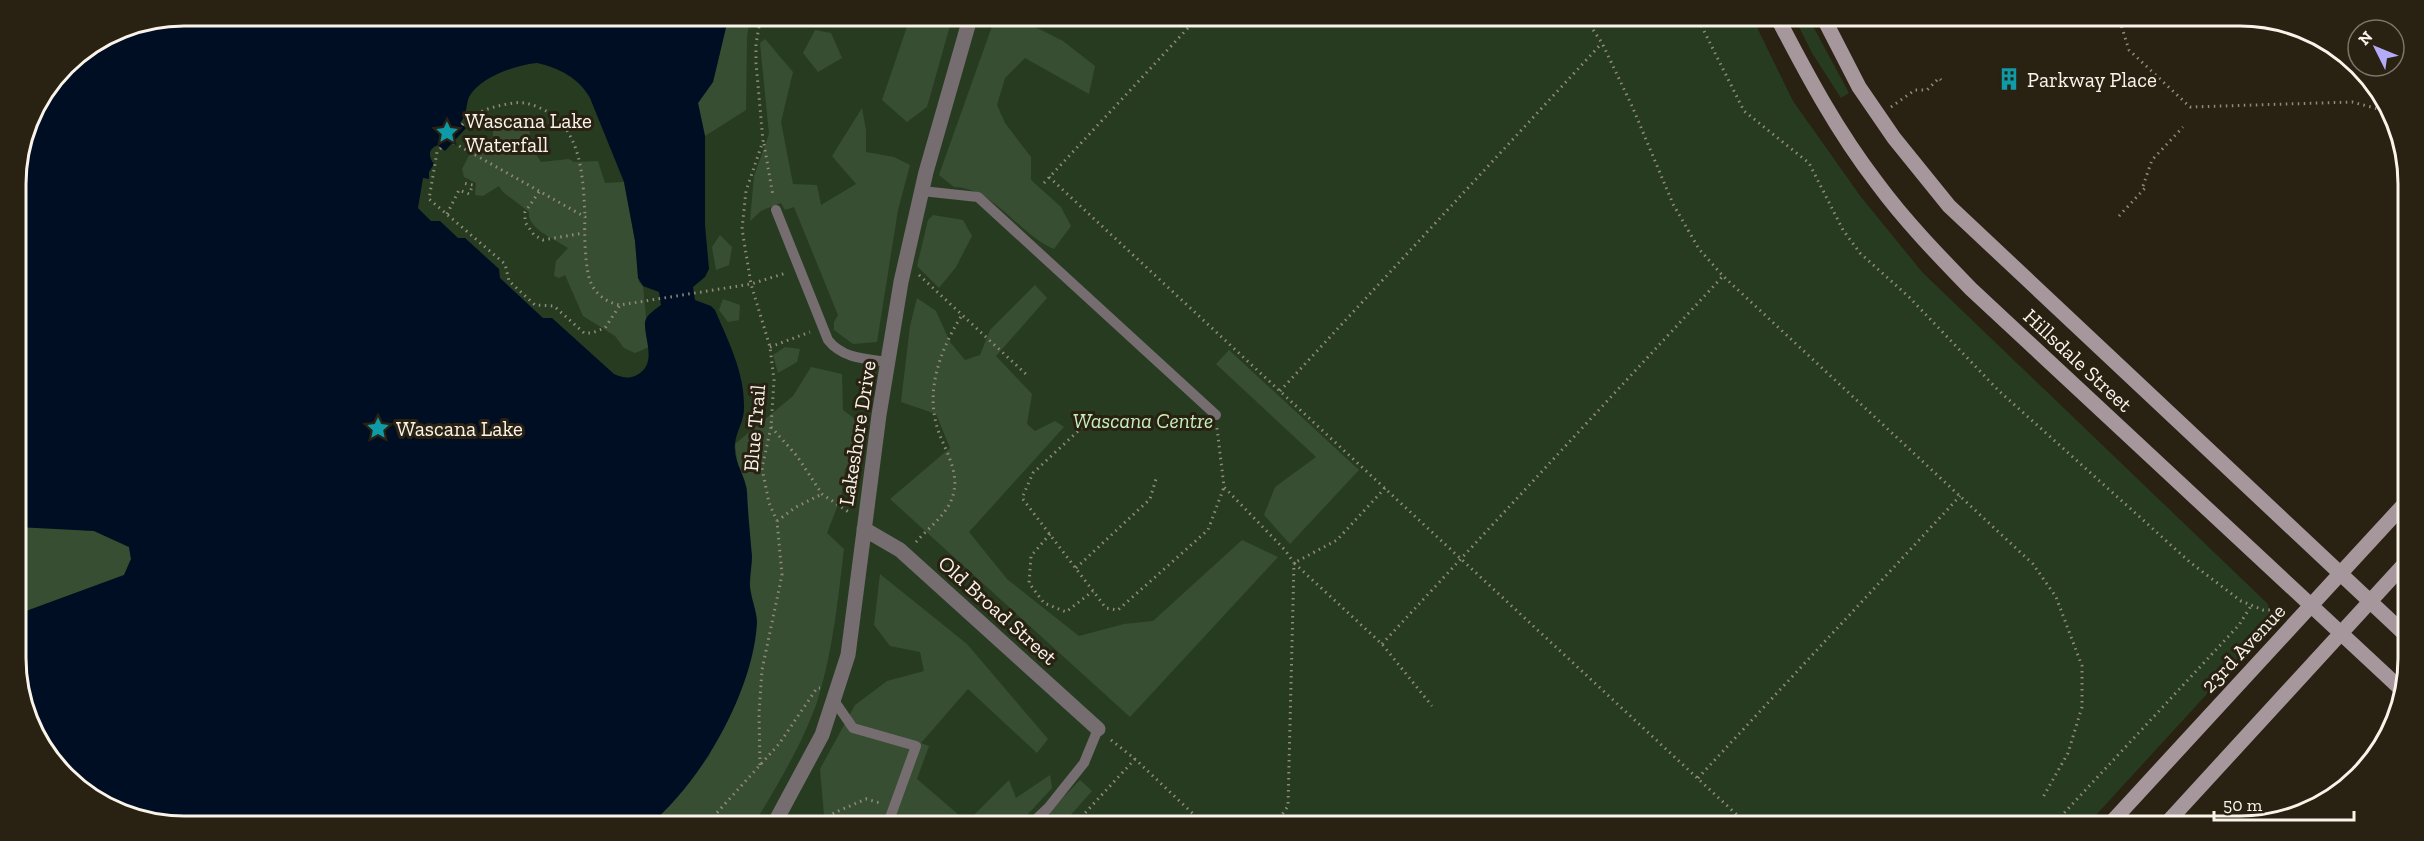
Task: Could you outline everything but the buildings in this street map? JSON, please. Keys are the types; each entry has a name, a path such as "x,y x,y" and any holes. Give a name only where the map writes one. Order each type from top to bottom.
{"street":[{"name":"Lakeshore Drive","path":"779,816 822,735 848,655 864,525 906,262 922,191 969,26"},
{"name":"Hillsdale Street","path":"1782,26 1842,134 1877,184 1926,242 1980,297 2396,684"},
{"name":"Hillsdale Street","path":"1828,26 1859,87 1878,116 1949,206 2398,628"},
{"name":"23rd Avenue","path":"2118,815 2398,511"},
{"name":"Old Broad Street","path":"864,525 907,556 1098,729"},
{"path":"2174,815 2398,571"}],"lane":[{"path":"922,191 978,197 1216,415"},
{"path":"776,210 822,328 835,349 846,355 889,362"},
{"path":"835,695 853,728 916,746 890,816"},
{"path":"1040,816 1084,763 1098,729"}],"path":[{"name":"Blue Trail","path":"759,26 756,63 764,141 749,177 742,229 751,284 770,347 774,380 771,427 762,468 769,503 777,521 782,575 762,670 759,713 760,765"},
{"path":"1044,183 1190,26"},
{"path":"1590,26 1602,43 1632,106 1673,204 1699,249 1723,276 2034,564 2056,597 2082,666 2082,706 2068,753 2042,799"},
{"path":"1702,26 1744,111 1809,163 1843,230 1860,253 1909,297 1998,390 2192,563 2229,593 2251,606 2263,610 2276,610"},
{"path":"2121,26 2129,50 2190,107 2352,102 2379,109"},
{"path":"1280,391 1602,43"},
{"path":"1878,116 1915,90 1927,90 1939,78 1941,80"},
{"path":"462,125 476,114 516,102 530,103 551,112 562,124 573,139 580,160 585,217 584,233 590,282 602,297 611,303 620,305 751,284 799,269"},
{"path":"2119,216 2144,187 2152,160 2183,127"},
{"path":"764,141 776,210"},
{"path":"454,143 585,217"},
{"path":"441,148 437,152 429,199 505,264 509,281 536,305 554,306 584,333 592,333 605,328 620,305"},
{"path":"1049,177 1738,815"},
{"path":"447,214 460,189 470,194 473,185 462,183"},
{"path":"539,192 525,212 525,222 534,236 543,240 584,233"},
{"path":"906,262 1028,376"},
{"path":"1382,644 1723,276"},
{"path":"907,556 917,541 942,515 954,491 955,479 938,429 933,400 939,358 947,338 962,315"},
{"path":"770,347 822,328"},
{"path":"1091,419 1034,473 1022,498 1106,608 1118,610 1208,530 1224,487 1216,415"},
{"path":"771,427 797,456 822,494 864,525"},
{"path":"1076,568 1150,499 1156,480"},
{"path":"1224,487 1285,549 1294,563 1382,644 1432,706"},
{"path":"1294,563 1337,540 1385,488"},
{"path":"777,521 796,507 822,494"},
{"path":"1698,778 1960,496"},
{"path":"1050,534 1031,556 1029,583 1044,603 1066,612 1093,591"},
{"path":"1282,815 1288,806 1294,563"},
{"path":"2062,815 2239,625 2251,606"},
{"path":"714,816 778,744 817,688 835,695"},
{"path":"1098,729 1135,759 1195,816"},
{"path":"1083,816 1135,759"},
{"path":"830,816 866,799 893,806"}],"green space":[{"path":"726,26 748,26 746,110 705,136 698,103 713,82"},
{"path":"907,26 950,26 927,107 907,122 882,100"},
{"path":"992,26 1033,26 1063,41 1095,66 1089,94 1025,58 1005,78 997,105 1005,123 1031,157 1031,180 1061,207 1071,226 1054,249 1029,233 981,195 968,189 954,187 939,175"},
{"name":"Wascana Centre","path":"1756,26 1793,101 1861,197 1923,273 2268,604 2271,624 2096,815 184,816 153,812 133,807 96,789 65,762 42,727 29,688 26,668 26,173 31,143 52,96 79,65 104,47 123,38 163,27"},
{"path":"1798,26 1813,26 1849,93 1841,98 1812,53"},
{"path":"815,30 831,33 842,58 818,72 803,53"},
{"path":"765,39 793,72 781,122 793,184 817,185 821,205 856,184 832,156 862,108 866,130 866,152 894,157 910,165 898,210 877,342 853,344 834,330 834,322 838,315 794,207 785,210 781,203 761,211 750,221 754,176 769,134 760,43"},
{"path":"528,116 531,140 541,162 569,159 574,162 598,161 605,183 624,182 635,241 639,282 643,286 649,347 635,353 624,348 615,336 583,316 565,275 559,278 554,276 556,261 568,248 532,224 529,212 503,192 499,186 483,196 475,195 476,183 464,177 462,169 477,140 489,142 493,140 493,118"},
{"path":"933,215 963,220 972,236 956,267 939,288 917,266 928,220"},
{"path":"720,235 732,247 729,265 716,270 712,247"},
{"path":"1035,285 1047,298 996,356 1032,394 1027,424 1035,431 1055,421 1064,427 969,532 1007,579 1079,636 1124,624 1153,621 1242,540 1278,557 1130,717 890,499 950,448 936,414 901,402 910,326 917,298 936,311 950,342 965,360 980,355 990,330"},
{"path":"723,299 740,305 739,320 728,322 719,310"},
{"path":"785,347 800,349 797,362 778,373 773,355"},
{"path":"1229,350 1359,470 1290,544 1264,515 1275,487 1316,457 1216,364"},
{"path":"811,367 842,374 843,410 863,425 857,461 845,469 841,497 827,533 844,549 831,643 818,699 797,748 759,816 660,816 709,756 757,621 750,587 752,558 747,523 747,489 738,468 735,444 793,396"},
{"path":"26,528 94,531 129,547 131,559 124,575 26,611"},
{"path":"880,574 967,644 1048,739 1037,753 968,689 921,743 929,746 917,779 960,816 824,816 820,769 855,705 887,681 924,671 920,652 890,646 874,625"},
{"path":"1050,775 1052,788 1027,816 973,816 1009,780 1016,798"},
{"path":"1080,780 1092,791 1070,816 1045,816"}],"water":[{"name":"Wascana Lake","path":"726,26 713,82 698,103 705,136 705,225 709,269 705,277 693,287 695,300 715,310 735,358 742,383 744,413 735,451 747,492 752,556 750,587 757,623 746,678 721,734 687,786 659,816 184,816 153,812 114,799 79,776 52,745 34,708 26,668 26,611 124,575 131,559 129,547 94,531 26,527 27,163 31,143 42,114 58,87 79,65 104,47 123,38 163,27","holes":["537,63 561,71 574,79 590,98 624,182 635,241 638,278 643,286 659,292 661,305 649,315 645,322 647,364 637,375 631,377 614,374 552,318 543,318 500,278 499,269 465,238 458,238 440,221 431,221 418,208 423,178 429,179 429,172 434,164 430,156 431,151 438,145 445,151 466,128 460,123 469,97 474,90 499,73 519,66"]}],"place":[{"name":"Parkway Place","path":"2009,79"},
{"name":"Wascana Lake Waterfall","path":"447,132"},
{"name":"Wascana Lake","path":"378,428"}]}
